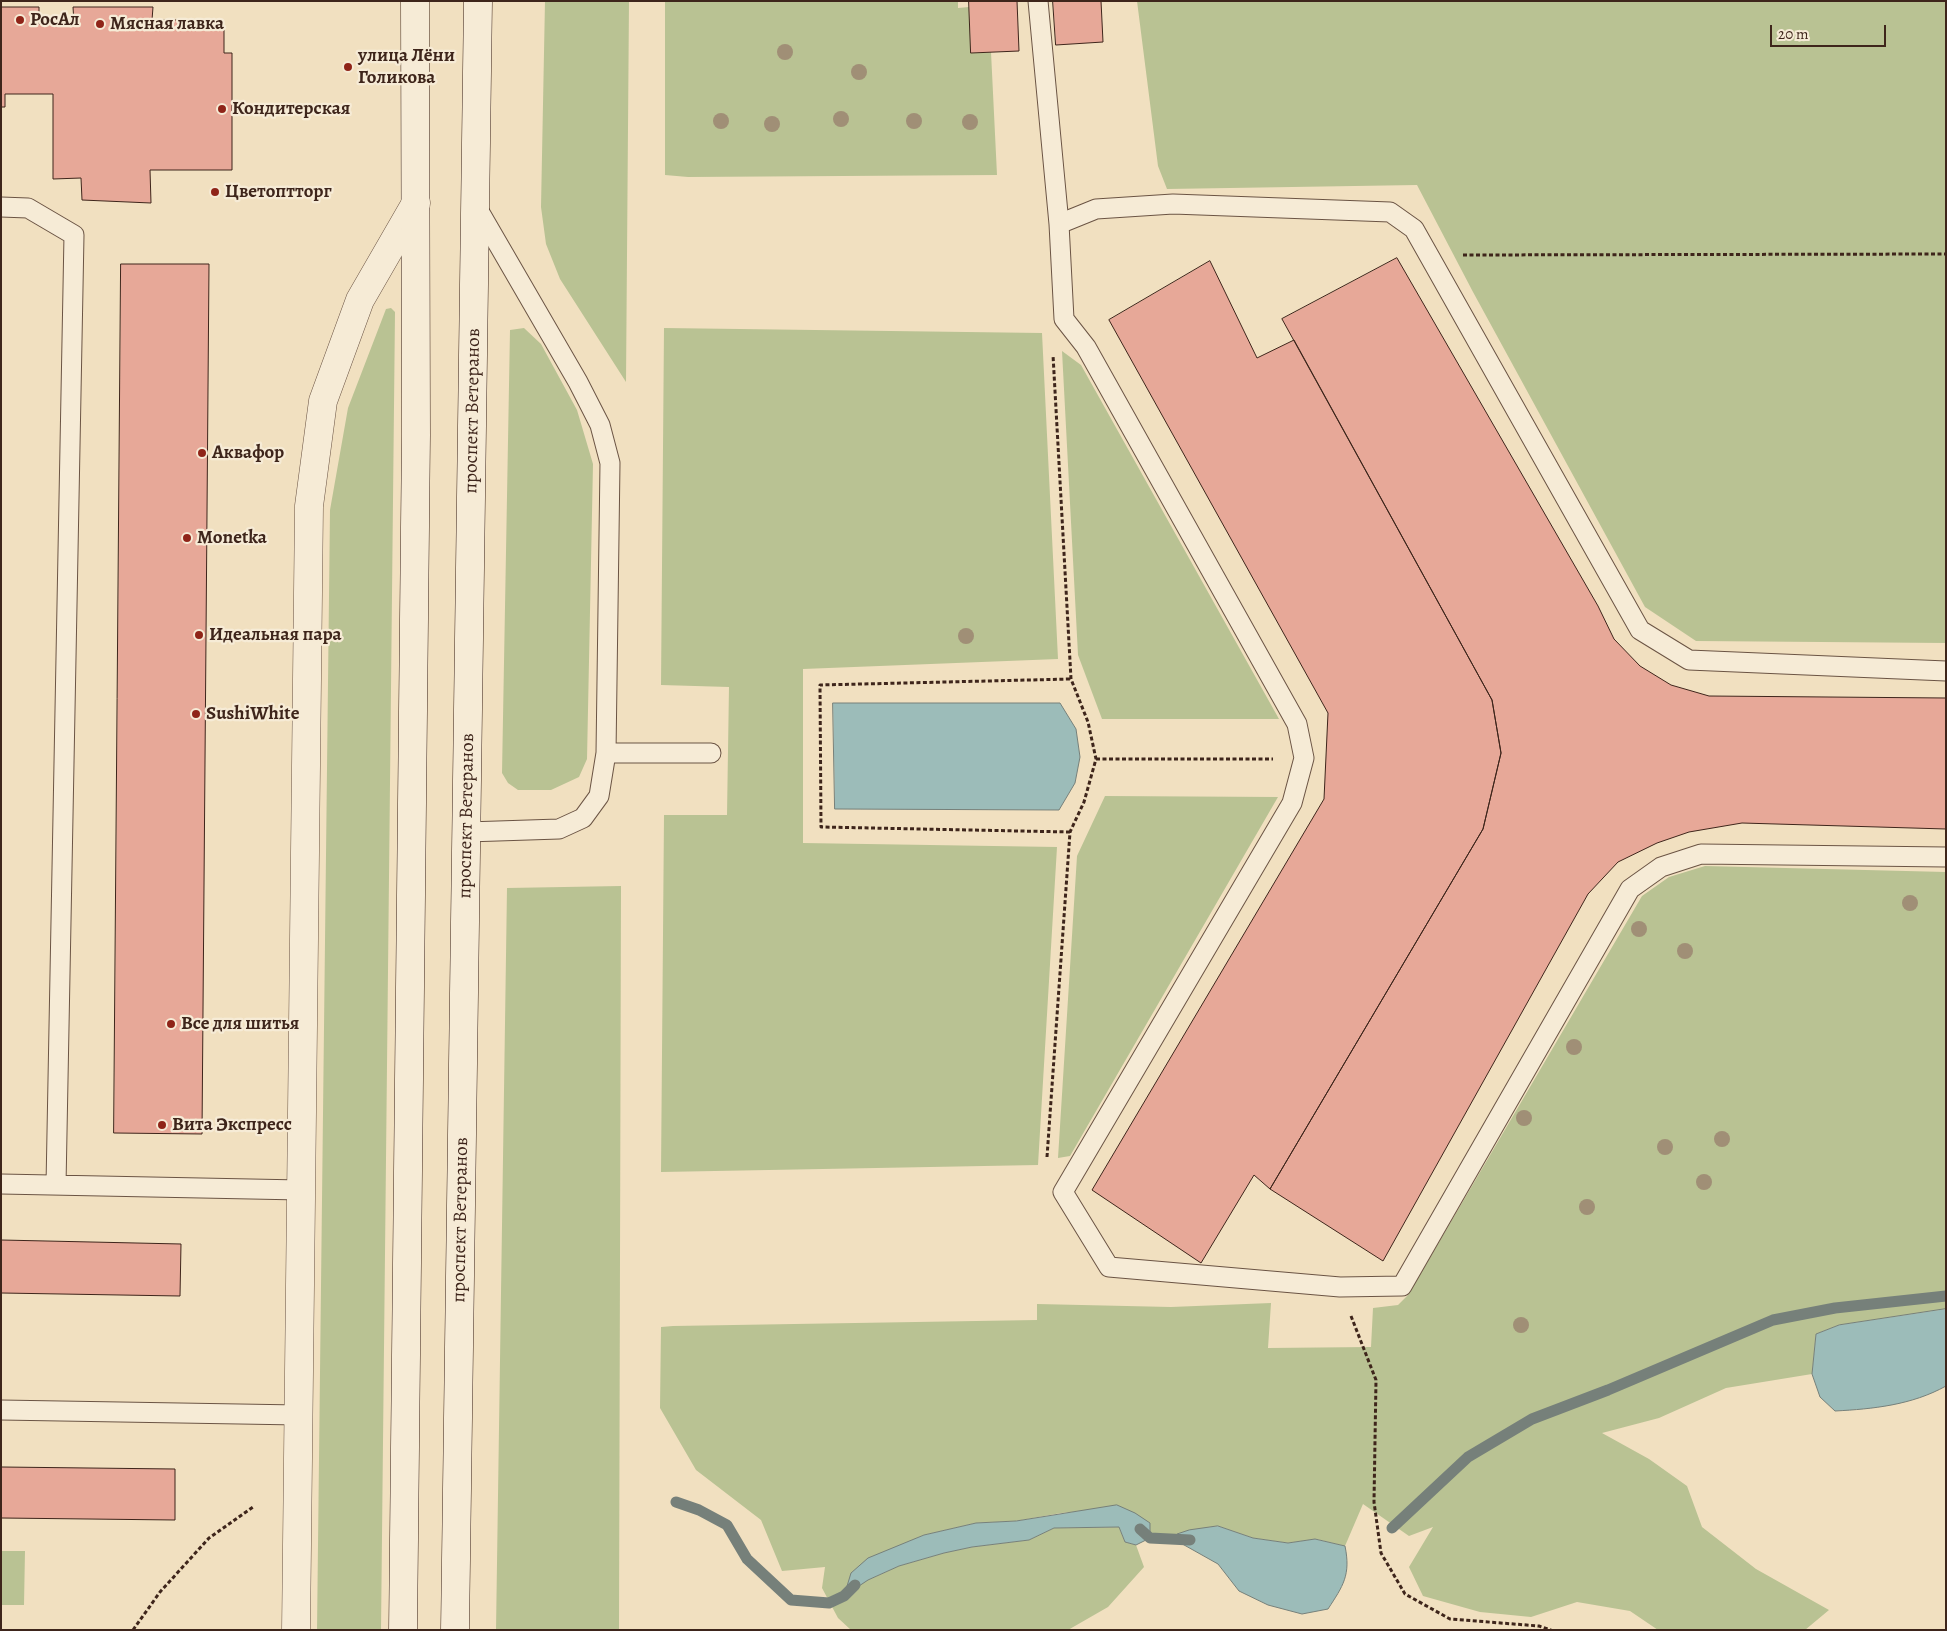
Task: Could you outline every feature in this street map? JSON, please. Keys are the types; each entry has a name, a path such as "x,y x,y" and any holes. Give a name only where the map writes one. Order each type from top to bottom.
{"main road":[{"path":"403,1630 416,435 415,1"},
{"name":"проспект Ветеранов","path":"455,1630 478,1"},
{"path":"296,1630 308,506 323,401 360,300 416,203"}],"lane":[{"path":"1038,1 1059,224 1064,319 1086,347 1297,724 1304,758 1292,803 1063,1192 1109,1267 1340,1287 1402,1286 1630,889 1661,867 1701,854 1946,857"},
{"path":"1059,224 1096,209 1173,204 1390,212 1414,229 1640,630 1689,660 1946,671"},
{"path":"467,832 559,829 584,818 599,796 606,753 610,463 600,425 578,382 476,205"},
{"path":"1,207 28,208 74,235 56,1185"},
{"path":"606,753 712,753"},
{"path":"1,1184 301,1190"},
{"path":"1,1410 299,1415"}],"path":[{"path":"1428,255 1946,254"},
{"path":"1063,1192 1047,1162 1070,832 1084,802 1096,759 1088,722 1071,679 1052,349 1064,319"},
{"path":"1070,832 821,827 820,685 1071,679"},
{"path":"1096,759 1304,758"},
{"path":"1340,1287 1376,1380 1374,1436 1375,1510 1381,1553 1404,1594 1450,1619 1539,1626 1551,1630"},
{"path":"133,1630 160,1592 209,1538 253,1507"}],"green space":[{"path":"545,1 629,1 626,382 560,279 546,244 541,207"},
{"path":"665,1 958,1 958,8 969,7 971,53 991,52 997,175 688,177 665,175"},
{"path":"1137,1 1946,1 1946,643 1696,641 1645,607 1473,292 1417,185 1167,189 1158,166"},
{"path":"391,308 395,312 381,1630 317,1630 330,510 348,408 386,309"},
{"path":"524,328 541,344 577,410 593,464 587,759 579,777 551,790 518,790 508,783 502,773 510,330"},
{"path":"664,328 1042,333 1058,659 803,669 803,843 1057,847 1038,1165 661,1172 664,815 727,815 729,687 661,685"},
{"path":"1062,351 1081,365 1279,719 1102,719 1078,655"},
{"path":"1105,796 1278,797 1070,1156 1058,1158 1077,856"},
{"path":"1705,866 1946,872 1946,1309 1839,1325 1816,1334 1812,1374 1726,1388 1659,1418 1602,1433 1649,1459 1687,1486 1702,1527 1756,1569 1829,1610 1805,1630 1658,1630 1630,1611 1577,1602 1531,1617 1480,1612 1423,1596 1409,1567 1433,1527 1409,1536 1363,1504 1345,1546 1316,1539 1288,1543 1253,1538 1218,1526 1177,1534 1177,1541 1150,1538 1150,1523 1096,1510 1061,1513 1016,1521 976,1523 924,1535 897,1547 868,1580 899,1566 944,1553 972,1547 1029,1540 1054,1528 1119,1527 1125,1542 1136,1545 1144,1567 1108,1607 1068,1630 851,1630 838,1618 822,1588 825,1567 782,1571 761,1520 696,1470 660,1408 661,1327 1037,1320 1037,1304 1171,1307 1271,1303 1268,1348 1371,1347 1373,1308 1398,1305 1408,1295 1642,896 1669,877"},
{"path":"621,886 619,1630 496,1630 507,888"},
{"path":"1,1551 25,1551 24,1605 1,1605"}],"water":[{"path":"833,703 1060,703 1076,729 1080,757 1075,783 1059,810 835,809"},
{"path":"1946,1309 1946,1386 1906,1402 1864,1409 1835,1411 1820,1397 1812,1374 1816,1334 1839,1325"},
{"path":"1117,1505 1135,1513 1150,1523 1150,1538 1136,1545 1125,1542 1119,1527 1054,1528 1029,1540 972,1547 899,1566 868,1580 844,1596 851,1573 868,1558 924,1535 976,1523 1016,1521"},
{"path":"1218,1526 1253,1538 1288,1543 1315,1539 1345,1546 1347,1565 1342,1587 1328,1609 1302,1614 1268,1605 1239,1591 1218,1564 1177,1541 1177,1534 1189,1530"}],"building":[{"path":"969,1 1017,1 1019,51 971,53"},
{"path":"1053,1 1101,1 1103,42 1056,45"},
{"path":"1,7 39,7 39,24 74,23 73,7 153,7 152,20 198,20 198,28 224,29 224,53 232,53 232,170 150,170 151,203 82,200 81,178 53,179 53,94 5,94 5,107 1,107"},
{"path":"1397,258 1598,606 1614,639 1640,666 1671,685 1709,696 1946,698 1946,829 1742,823 1689,832 1657,843 1618,862 1588,894 1383,1261 1270,1189 1483,829 1501,753 1492,700 1282,319"},
{"path":"1210,261 1257,358 1294,340 1492,700 1501,753 1483,829 1270,1189 1254,1175 1201,1263 1092,1190 1324,799 1328,713 1109,320"},
{"path":"121,264 209,264 202,1134 114,1133"},
{"path":"1,1240 181,1244 180,1296 1,1293"},
{"path":"1,1467 175,1469 175,1520 1,1518"}],"waterway":[{"path":"1392,1528 1468,1457 1532,1419 1608,1390 1773,1320 1835,1308 1946,1296"},
{"path":"676,1502 699,1510 727,1525 747,1559 791,1600 829,1603 844,1596 855,1585"},
{"path":"1140,1529 1150,1538 1190,1540"}],"place":[{"name":"РосАл","path":"20,20"},
{"name":"Мясная лавка","path":"100,24"},
{"name":"улица Лёни Голикова","path":"348,67"},
{"name":"Кондитерская","path":"222,109"},
{"name":"Цветоптторг","path":"215,192"},
{"name":"Аквафор","path":"202,453"},
{"name":"Monetka","path":"187,538"},
{"name":"Идеальная пара","path":"199,635"},
{"name":"SushiWhite","path":"196,714"},
{"name":"Все для шитья","path":"171,1024"},
{"name":"Вита Экспресс","path":"162,1125"}]}
